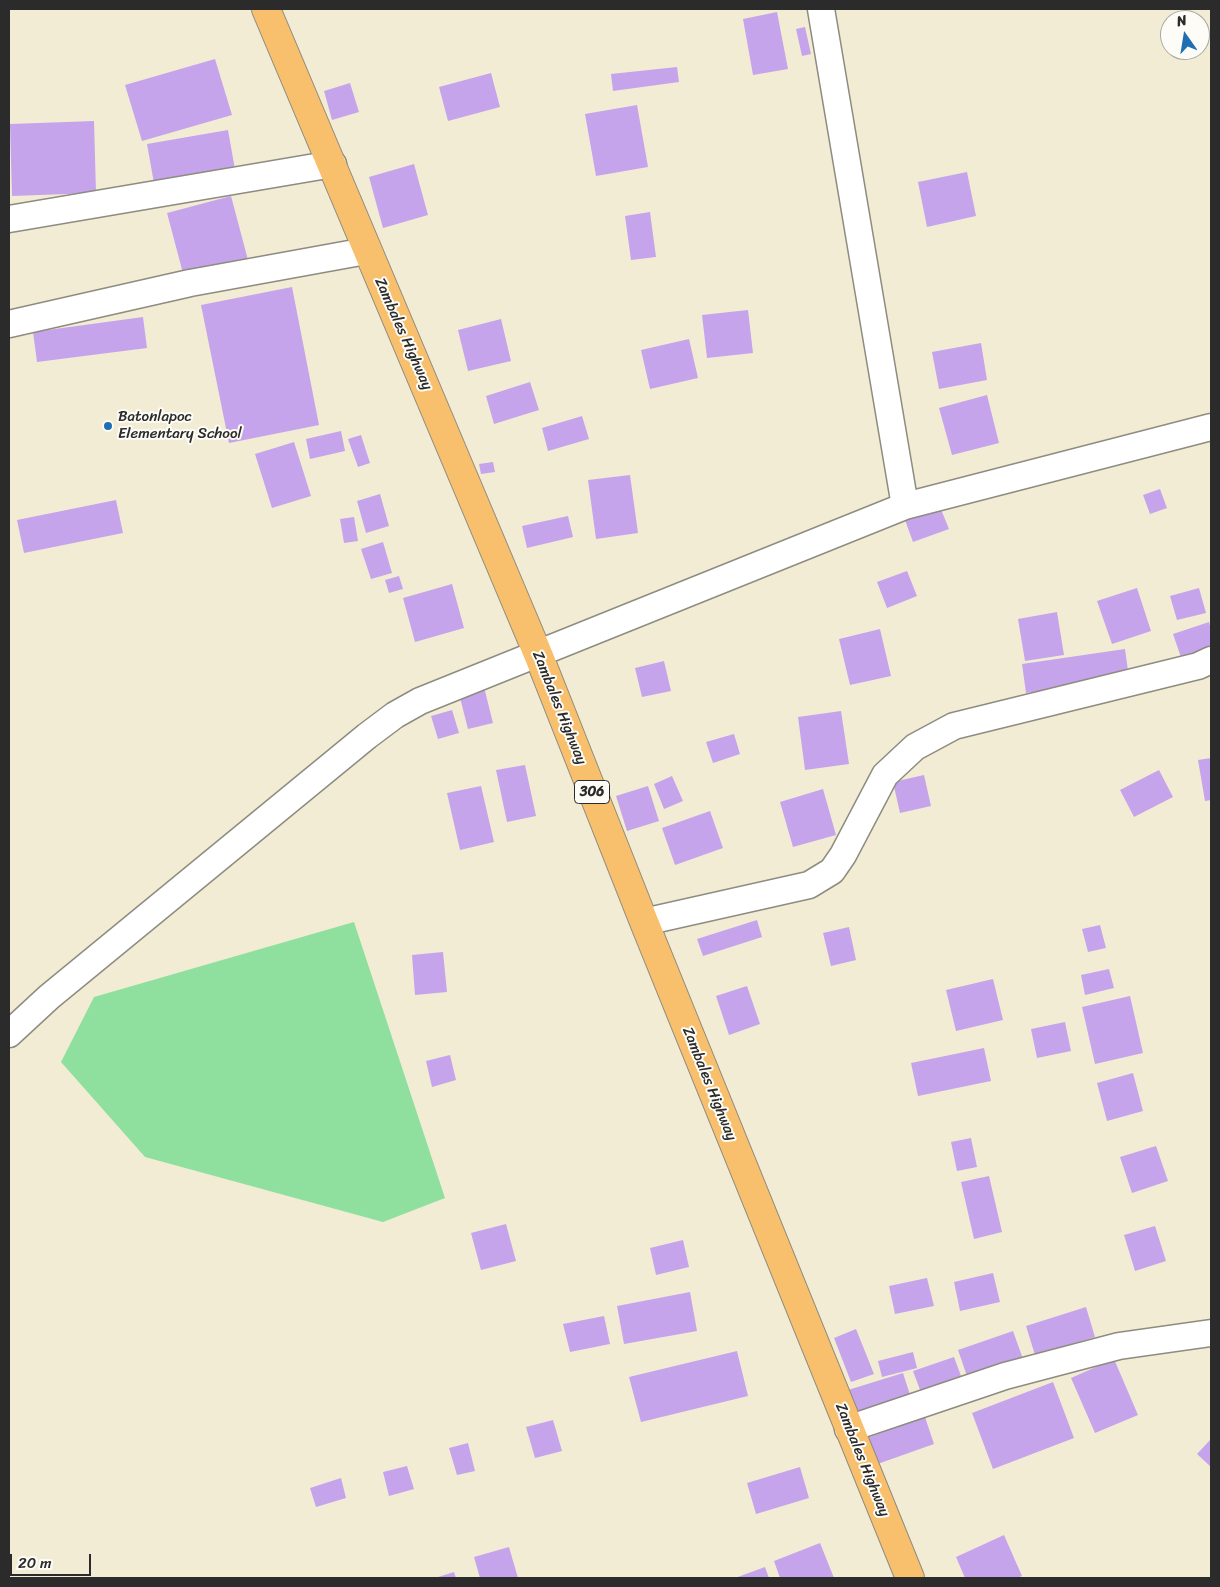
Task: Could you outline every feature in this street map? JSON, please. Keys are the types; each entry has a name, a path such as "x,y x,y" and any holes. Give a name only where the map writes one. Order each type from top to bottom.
{"main road":[{"name":"Zambales Highway","path":"266,9 333,164 366,251 414,358 538,654 644,922 910,1578"}],"street":[{"path":"821,9 905,506"},
{"path":"9,219 333,164"},
{"path":"9,324 190,283 366,251"},
{"path":"9,1034 57,991 359,742 395,715 420,701 905,506 1211,427"},
{"path":"644,922 809,885 832,871 843,855 885,775 915,747 954,726 1198,666 1211,660"},
{"path":"848,1428 1024,1371 1119,1346 1211,1333"}],"green space":[{"path":"354,922 445,1198 383,1222 145,1157 61,1062 94,997"}],"building":[{"path":"777,12 788,69 753,75 743,19"},
{"path":"805,27 811,54 802,56 796,29"},
{"path":"215,59 232,115 142,141 125,85"},
{"path":"677,67 679,82 613,91 611,74"},
{"path":"491,73 500,107 448,121 439,87"},
{"path":"350,83 359,112 332,120 324,91"},
{"path":"637,105 648,167 596,176 585,114"},
{"path":"94,121 96,193 12,196 10,124"},
{"path":"228,130 236,175 155,189 147,144"},
{"path":"414,164 428,215 383,228 369,177"},
{"path":"967,172 976,216 927,227 918,182"},
{"path":"231,196 248,260 184,277 167,213"},
{"path":"650,212 656,257 631,260 625,216"},
{"path":"292,287 319,425 229,443 201,305"},
{"path":"748,310 753,353 707,358 702,315"},
{"path":"143,317 147,348 37,362 33,332"},
{"path":"501,319 511,361 468,371 458,330"},
{"path":"689,339 698,378 650,389 641,350"},
{"path":"981,343 987,380 939,389 932,352"},
{"path":"530,382 539,410 494,424 486,396"},
{"path":"987,395 999,443 952,455 939,408"},
{"path":"582,416 589,439 548,451 542,428"},
{"path":"341,431 345,451 310,459 306,439"},
{"path":"361,435 370,463 358,467 348,439"},
{"path":"294,442 311,496 272,508 255,454"},
{"path":"493,462 495,472 481,474 479,464"},
{"path":"630,475 638,533 596,539 588,480"},
{"path":"1160,489 1167,508 1150,514 1143,495"},
{"path":"380,494 389,526 366,533 357,501"},
{"path":"116,500 123,533 24,553 17,520"},
{"path":"940,507 949,529 913,542 905,520"},
{"path":"568,516 573,537 527,548 522,526"},
{"path":"354,517 358,541 344,543 340,519"},
{"path":"383,542 392,573 371,579 361,549"},
{"path":"907,571 917,596 887,608 877,582"},
{"path":"399,576 403,589 389,593 385,580"},
{"path":"452,584 464,628 415,642 403,598"},
{"path":"1137,588 1151,631 1112,644 1097,601"},
{"path":"1199,588 1206,613 1177,620 1170,596"},
{"path":"1057,612 1064,655 1025,661 1018,619"},
{"path":"1209,622 1211,653 1183,663 1173,634"},
{"path":"880,629 891,676 850,685 839,639"},
{"path":"1125,649 1129,678 1026,693 1022,664"},
{"path":"664,661 671,691 642,697 635,668"},
{"path":"483,683 493,723 468,729 458,690"},
{"path":"452,710 459,733 438,739 431,716"},
{"path":"841,711 849,764 805,770 798,717"},
{"path":"734,734 740,754 713,763 706,742"},
{"path":"1211,758 1211,800 1205,801 1198,760"},
{"path":"525,765 536,816 507,822 496,770"},
{"path":"1159,770 1173,797 1134,817 1120,790"},
{"path":"924,775 931,806 900,813 893,782"},
{"path":"672,776 683,801 664,809 654,784"},
{"path":"481,786 494,842 460,850 447,793"},
{"path":"648,786 659,821 627,831 616,796"},
{"path":"823,789 836,835 793,847 780,802"},
{"path":"710,811 723,848 675,865 662,828"},
{"path":"757,920 762,937 703,956 697,939"},
{"path":"1100,925 1106,948 1088,952 1082,929"},
{"path":"849,927 856,960 831,966 823,933"},
{"path":"443,952 447,992 415,995 412,955"},
{"path":"1109,969 1114,988 1085,995 1081,975"},
{"path":"993,979 1003,1020 956,1031 946,990"},
{"path":"747,986 760,1024 729,1035 716,996"},
{"path":"1130,996 1143,1053 1095,1064 1082,1007"},
{"path":"1065,1022 1071,1051 1037,1058 1031,1029"},
{"path":"984,1048 991,1081 918,1096 911,1063"},
{"path":"450,1055 456,1080 432,1087 426,1061"},
{"path":"1133,1073 1143,1111 1107,1121 1097,1083"},
{"path":"971,1138 977,1167 957,1171 951,1142"},
{"path":"1156,1146 1168,1181 1132,1193 1120,1157"},
{"path":"989,1176 1002,1232 974,1239 961,1182"},
{"path":"506,1224 516,1261 481,1270 471,1233"},
{"path":"1155,1226 1166,1261 1135,1271 1124,1235"},
{"path":"683,1240 689,1267 656,1275 650,1248"},
{"path":"993,1273 1000,1302 960,1311 954,1282"},
{"path":"927,1278 934,1306 895,1314 889,1286"},
{"path":"690,1292 697,1331 624,1344 617,1306"},
{"path":"1086,1307 1095,1337 1035,1355 1026,1326"},
{"path":"604,1316 610,1344 570,1352 563,1324"},
{"path":"856,1329 874,1374 851,1382 834,1338"},
{"path":"1013,1331 1023,1359 968,1379 958,1350"},
{"path":"737,1351 748,1396 641,1422 629,1377"},
{"path":"913,1352 917,1368 882,1377 878,1361"},
{"path":"954,1357 964,1384 923,1398 913,1371"},
{"path":"1114,1359 1138,1415 1095,1433 1071,1378"},
{"path":"903,1373 912,1401 857,1418 848,1390"},
{"path":"1053,1382 1074,1438 993,1469 972,1413"},
{"path":"925,1417 934,1444 869,1467 859,1441"},
{"path":"553,1420 562,1451 535,1458 526,1427"},
{"path":"1211,1439 1211,1467 1197,1454"},
{"path":"468,1443 475,1471 457,1475 449,1448"},
{"path":"407,1466 414,1489 389,1496 383,1472"},
{"path":"800,1467 809,1498 756,1514 747,1483"},
{"path":"341,1478 346,1498 316,1507 310,1488"},
{"path":"1004,1535 1022,1576 1017,1578 965,1578 956,1557"},
{"path":"820,1543 834,1578 780,1578 774,1561"},
{"path":"509,1547 518,1578 480,1578 474,1557"},
{"path":"765,1567 769,1578 735,1578"},
{"path":"454,1572 456,1578 435,1578"}],"place":[{"name":"Batonlapoc Elementary School","path":"108,426"}]}
